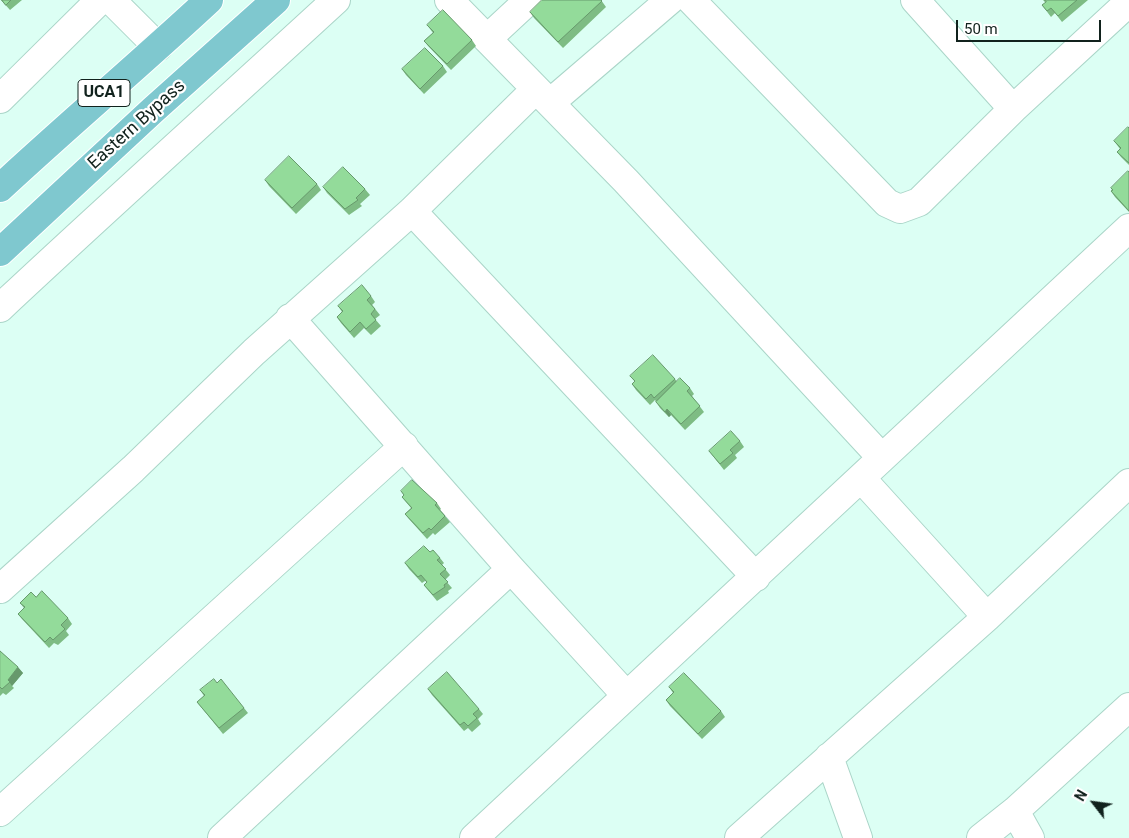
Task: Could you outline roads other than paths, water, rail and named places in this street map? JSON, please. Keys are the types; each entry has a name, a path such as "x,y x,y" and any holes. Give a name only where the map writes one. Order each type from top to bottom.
{"main road":[{"name":"UCA1","path":"0,188 85,109 210,0"},
{"name":"Eastern Bypass","path":"0,252 153,110 276,0"}],"street":[{"path":"0,99 100,0"},
{"path":"111,0 158,47"},
{"path":"0,308 166,153 224,103 336,0"},
{"path":"449,0 665,223 881,457"},
{"path":"487,40 529,0"},
{"path":"0,589 133,469 290,318 543,96 670,0"},
{"path":"691,0 894,207 900,209 909,208 919,202 1013,110 1129,2"},
{"path":"915,0 1013,110"},
{"path":"412,211 756,577"},
{"path":"474,838 1129,228"},
{"path":"290,318 511,569 626,695"},
{"path":"0,812 404,446"},
{"path":"861,478 987,617"},
{"path":"740,838 987,617 1129,483"},
{"path":"222,838 511,569"},
{"path":"982,838 1015,811 1129,707"},
{"path":"829,757 858,838"},
{"path":"1015,811 1030,838"}]}
